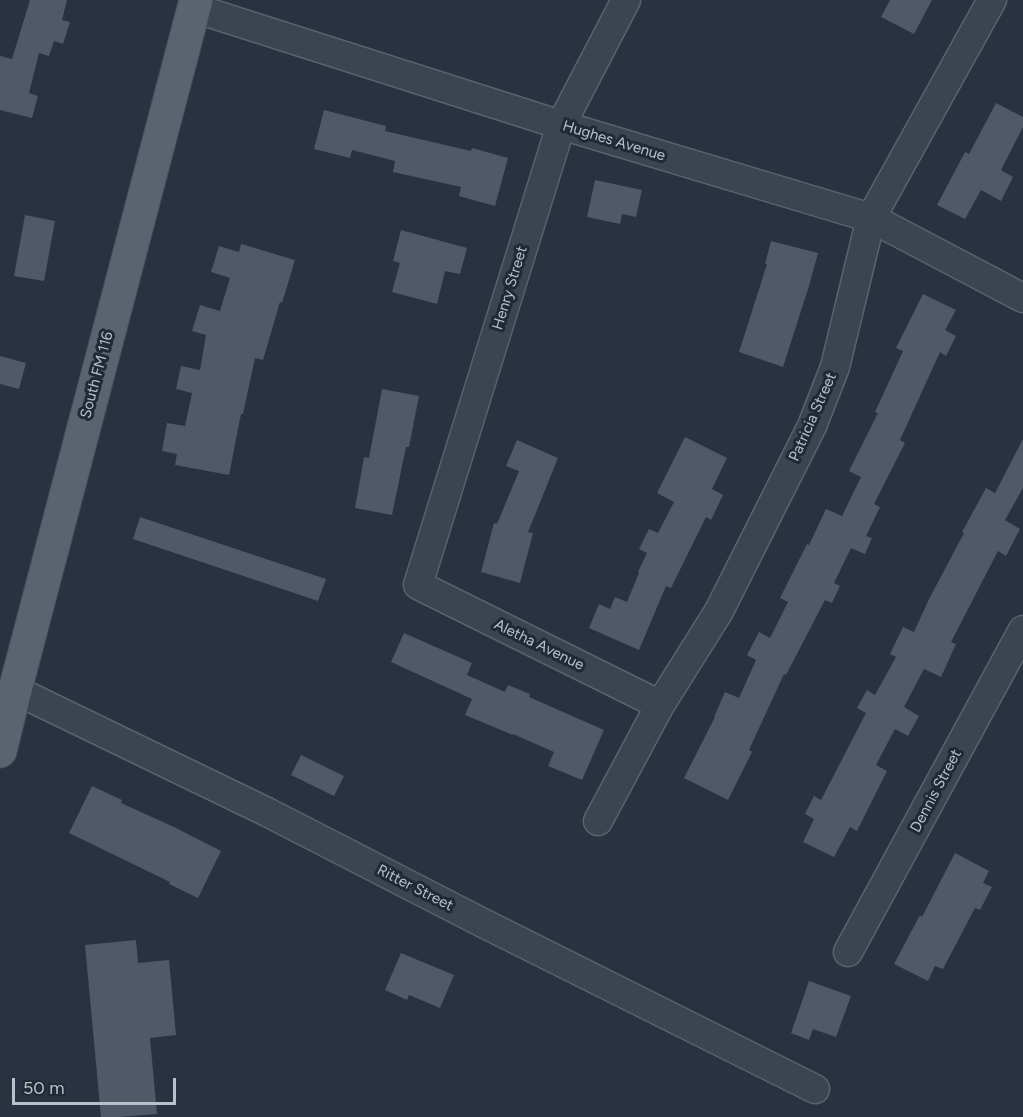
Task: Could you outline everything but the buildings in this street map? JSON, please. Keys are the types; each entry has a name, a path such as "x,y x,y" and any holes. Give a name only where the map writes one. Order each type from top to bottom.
{"main road":[{"name":"South FM 116","path":"0,751 195,4"}],"street":[{"name":"Henry Street","path":"418,585 561,125 626,0"},
{"name":"Patricia Street","path":"598,820 660,705 718,611 812,426 836,367 872,218 992,0"},
{"name":"Hughes Avenue","path":"195,4 561,125 872,218 1023,298"},
{"name":"Aletha Avenue","path":"418,585 660,705"},
{"name":"Dennis Street","path":"848,952 1023,630"},
{"name":"Ritter Street","path":"15,690 267,812 815,1089"}]}
